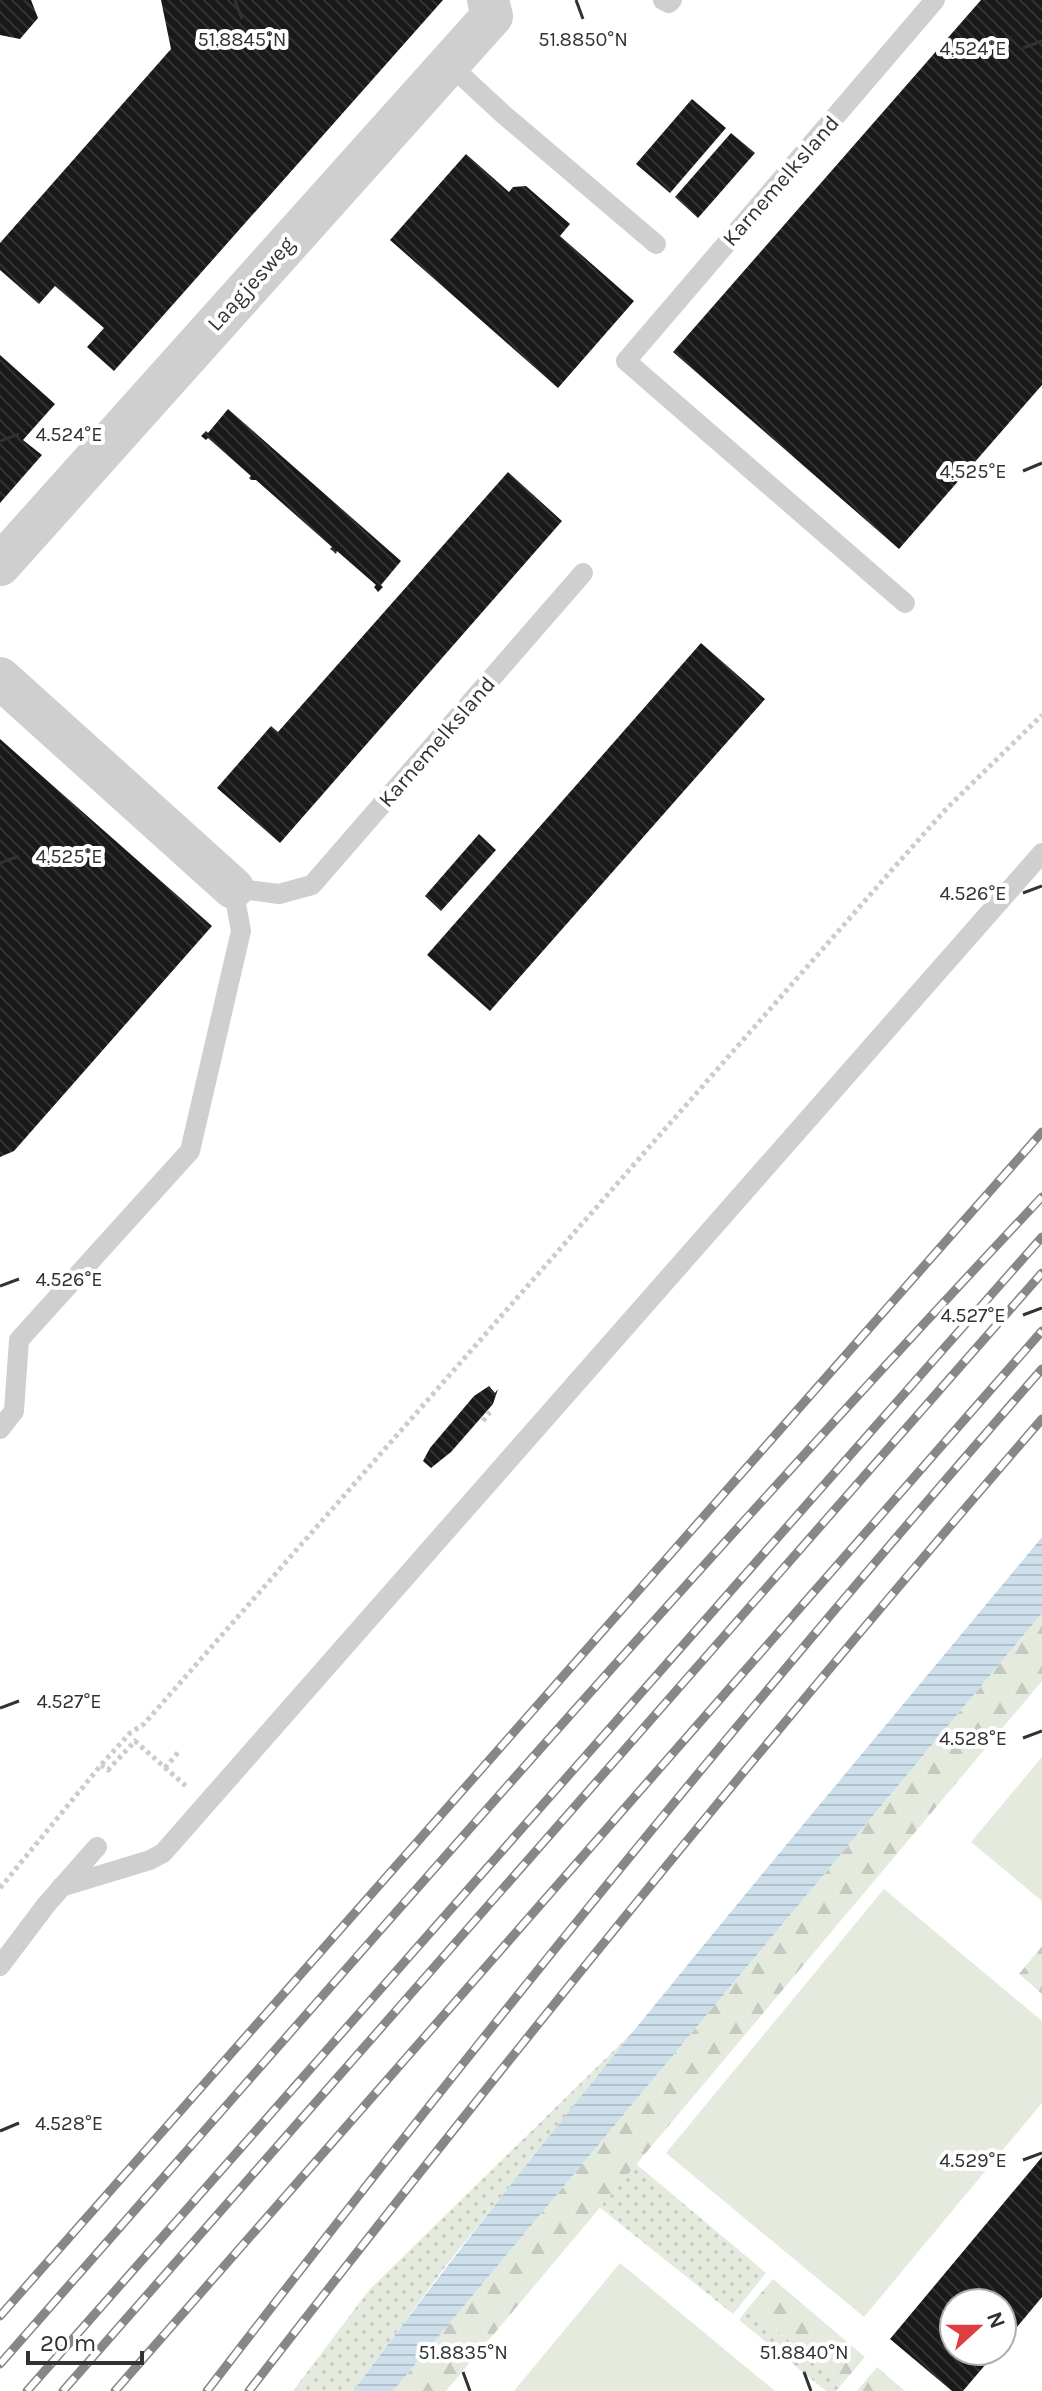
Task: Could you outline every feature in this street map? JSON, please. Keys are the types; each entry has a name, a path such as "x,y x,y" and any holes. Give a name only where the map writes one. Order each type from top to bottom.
{"street":[{"name":"Laagjesweg","path":"0,565 492,16 488,0"},
{"path":"0,678 233,888"}],"lane":[{"path":"663,0 669,3 672,0"},
{"name":"Karnemelksland","path":"905,603 626,361 935,0"},
{"path":"449,64 656,244"},
{"name":"Karnemelksland","path":"233,888 279,894 312,885 583,573"},
{"path":"61,1887 150,1860 163,1853 1042,853"},
{"path":"0,1429 14,1411 19,1340 190,1151 241,931 233,888"},
{"path":"0,1966 61,1887 97,1847"}],"path":[{"path":"0,1888 101,1765 130,1733 144,1724 908,852 1042,715"},
{"path":"483,1421 490,1412"},
{"path":"101,1765 108,1770 135,1741 190,1790"},
{"path":"165,1768 180,1750"}],"green space":[{"path":"1042,1613 1042,1681 446,2391 393,2391"},
{"path":"1042,1757 1042,1901 971,1842"},
{"path":"884,1889 1042,2021 1042,2103 864,2317 666,2153"},
{"path":"1042,1946 1042,1994 1019,1974"},
{"path":"641,2024 448,2263 353,2391 293,2391 369,2290"},
{"path":"635,2163 766,2273 733,2314 599,2207"},
{"path":"620,2263 775,2391 514,2391"},
{"path":"773,2279 865,2357 842,2384 749,2307"},
{"path":"749,2307 842,2384 836,2391 826,2391 739,2320"},
{"path":"877,2367 905,2391 857,2391"}],"water":[{"path":"1042,1537 1042,1613 393,2391 353,2391 605,2066"}],"building":[{"path":"0,0 31,0 38,18 20,39 0,35"},
{"path":"161,0 443,0 114,371 87,347 104,328 55,286 39,304 0,270 0,243 171,49"},
{"path":"981,0 1042,0 1042,385 899,549 673,352"},
{"path":"692,99 726,128 670,193 636,164"},
{"path":"731,133 755,153 698,218 675,197"},
{"path":"466,154 509,192 513,187 526,186 570,224 560,236 634,301 558,388 390,240"},
{"path":"0,355 55,404 23,440 42,455 0,503"},
{"path":"228,409 401,561 378,592 374,587 376,585 337,551 336,554 330,549 332,547 256,480 251,480 251,476 208,438 206,440 201,436 206,431 208,433"},
{"path":"508,472 562,521 280,843 217,788 271,726 278,732"},
{"path":"701,643 765,699 490,1011 427,955"},
{"path":"0,739 212,926 14,1151 0,1157"},
{"path":"479,834 496,850 441,911 425,896"},
{"path":"489,1386 495,1393 498,1389 493,1404 451,1452 431,1468 423,1461 430,1448 474,1396"},
{"path":"1042,2157 1042,2297 1018,2326 1018,2287 938,2287 938,2367 983,2367 963,2391 952,2391 890,2339"}],"railway":[{"path":"0,2316 1042,1132"},
{"path":"0,2364 646,1630 1042,1197"},
{"path":"27,2391 1042,1237"},
{"path":"63,2391 1042,1273"},
{"path":"115,2391 1042,1331"},
{"path":"207,2391 616,1873 827,1619 1042,1369"},
{"path":"249,2391 442,2144 639,1900 838,1658 1042,1419"}]}
